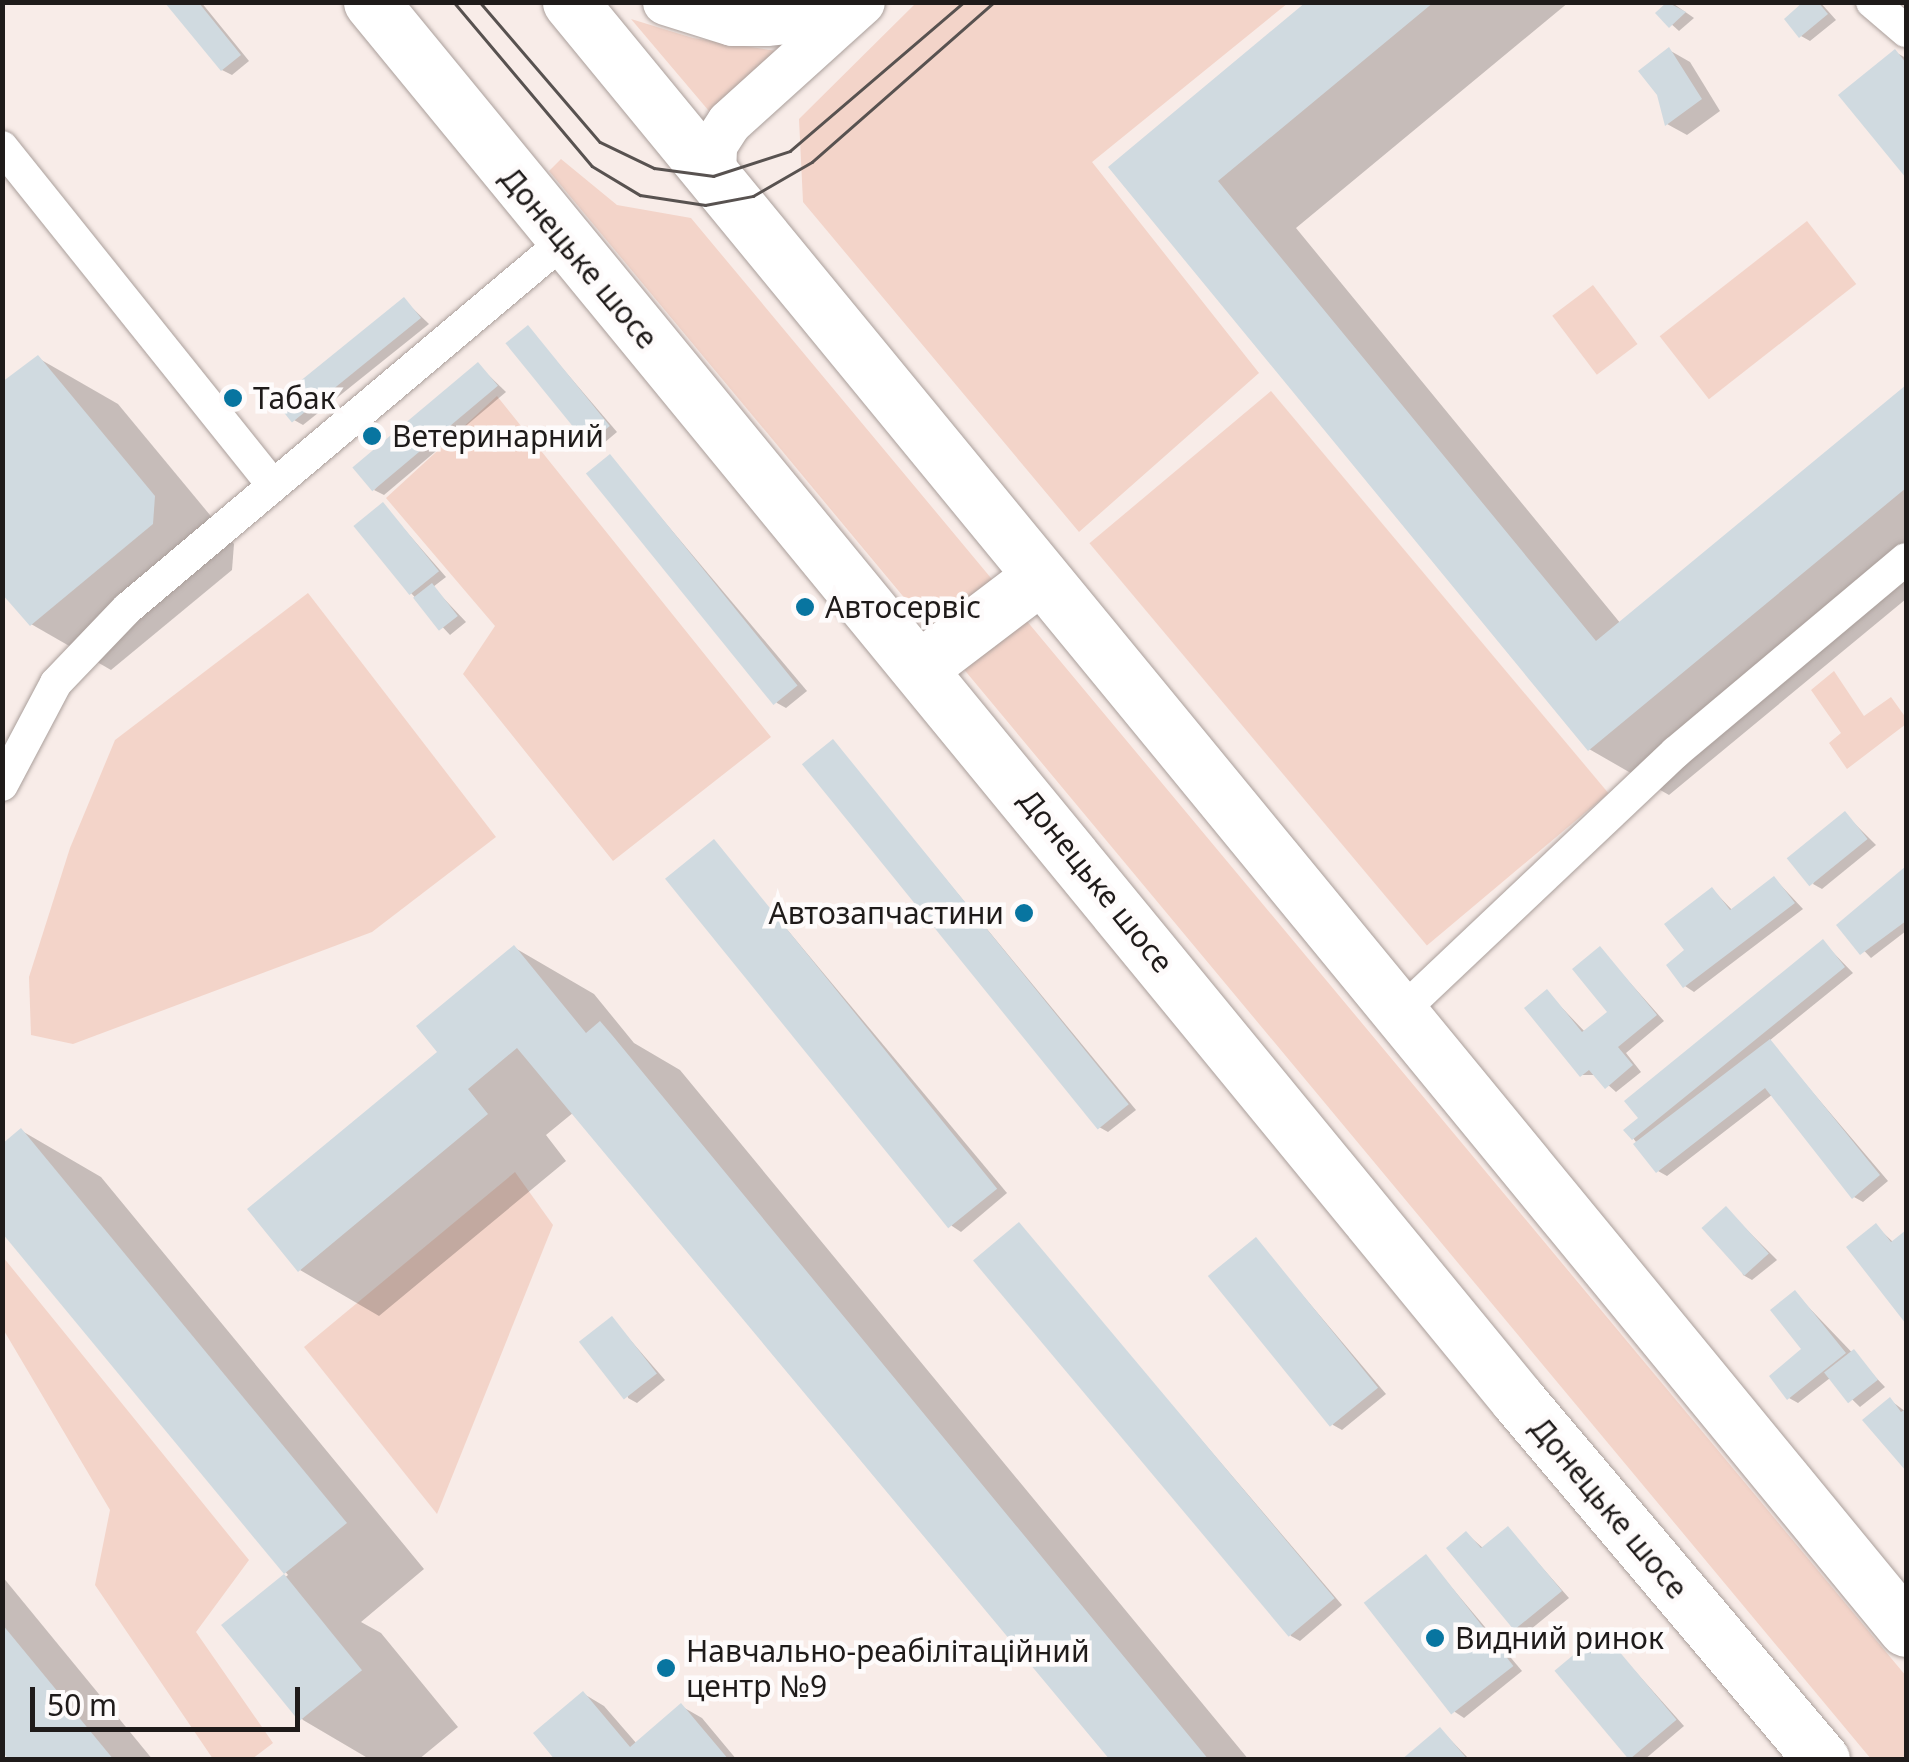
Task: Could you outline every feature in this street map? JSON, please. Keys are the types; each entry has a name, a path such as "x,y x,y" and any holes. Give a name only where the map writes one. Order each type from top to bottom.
{"highway":[{"name":"Донецьке шосе","path":"371,2 564,241 921,667 1518,1400 1822,1760"},
{"path":"570,2 1038,578 1906,1628"},
{"path":"921,667 1038,578"}],"street":[{"path":"665,2 732,23 766,24 797,20 838,2"},
{"path":"712,176 714,145 729,122 862,2"},
{"path":"1872,2 1906,30"},
{"path":"2,147 274,486"},
{"path":"2,785 56,683 128,608 564,241"},
{"path":"1399,1014 1676,752 1906,559"}],"shaded area":[{"path":"916,3 1288,3 1092,162 1259,373 1079,532 803,202 799,119"},
{"path":"631,19 693,38 790,53 714,117"},
{"path":"561,159 617,205 691,218 1906,1676 1906,1759 1871,1759 549,171"},
{"path":"1807,221 1856,284 1709,399 1660,336"},
{"path":"1593,285 1638,344 1597,375 1552,316"},
{"path":"1271,391 1608,793 1427,946 1089,543"},
{"path":"497,396 771,737 613,861 463,674 495,626 386,498"},
{"path":"308,593 496,837 372,932 73,1044 31,1035 29,977 70,848 115,740"},
{"path":"1834,671 1864,716 1891,697 1906,718 1906,724 1847,769 1829,743 1841,733 1811,690"},
{"path":"515,1172 553,1225 437,1514 304,1347"},
{"path":"3,1257 249,1560 196,1632 273,1743 252,1759 213,1759 95,1585 110,1510 3,1329"}],"building":[{"path":"1306,2 1434,2 1218,181 1596,641 1906,385 1906,488 1588,751 1108,167"},
{"path":"1667,2 1686,12 1669,28 1655,13"},
{"path":"1803,2 1818,2 1828,14 1799,38 1784,19"},
{"path":"165,3 199,3 241,55 221,71"},
{"path":"1669,47 1702,99 1665,126 1657,95 1638,71"},
{"path":"1895,49 1906,63 1906,178 1838,95"},
{"path":"404,297 421,318 292,422 275,401"},
{"path":"528,325 610,426 587,444 505,343"},
{"path":"38,355 155,496 153,524 30,626 2,594 2,382"},
{"path":"478,362 498,386 372,491 352,467"},
{"path":"610,454 798,686 773,705 586,474"},
{"path":"383,502 439,571 409,595 353,526"},
{"path":"432,583 458,616 439,631 413,598"},
{"path":"833,739 1129,1104 1098,1129 802,764"},
{"path":"1845,811 1868,839 1809,886 1787,858"},
{"path":"714,839 997,1189 948,1228 665,879"},
{"path":"1906,866 1906,921 1860,955 1836,925"},
{"path":"1774,876 1795,903 1683,988 1666,965 1684,950 1664,924 1712,887 1730,910"},
{"path":"1823,939 1845,967 1632,1140 1623,1130 1638,1118 1624,1101"},
{"path":"514,945 586,1033 600,1021 612,1035 1209,1760 1110,1760 517,1048 468,1089 488,1114 298,1272 247,1209 437,1052 416,1026"},
{"path":"1600,946 1657,1015 1618,1047 1633,1065 1605,1089 1589,1070 1580,1077 1524,1008 1547,989 1582,1032 1607,1012 1572,969"},
{"path":"1770,1039 1880,1175 1852,1199 1765,1088 1656,1173 1633,1144"},
{"path":"21,1128 347,1523 284,1574 2,1233 2,1144"},
{"path":"1726,1206 1769,1254 1744,1276 1701,1228"},
{"path":"1019,1222 1335,1598 1289,1637 973,1261"},
{"path":"1876,1223 1891,1242 1906,1230 1906,1324 1846,1247"},
{"path":"1256,1237 1378,1388 1330,1427 1208,1276"},
{"path":"1795,1290 1846,1353 1787,1400 1769,1376 1801,1349 1770,1310"},
{"path":"612,1316 657,1374 624,1399 579,1342"},
{"path":"1854,1349 1878,1380 1848,1403 1824,1372"},
{"path":"1890,1397 1901,1412 1906,1409 1906,1471 1862,1420"},
{"path":"1508,1526 1562,1591 1514,1630 1446,1548 1466,1531 1481,1548"},
{"path":"1426,1554 1513,1666 1451,1715 1364,1603"},
{"path":"284,1574 362,1670 299,1721 221,1625"},
{"path":"2,1624 114,1760 9,1760 2,1751"},
{"path":"1602,1631 1677,1720 1629,1760 1555,1671"},
{"path":"583,1691 630,1747 681,1703 729,1760 555,1760 533,1733"},
{"path":"1440,1727 1468,1760 1401,1760"}],"tram line":[{"path":"454,2 592,166 640,195 705,205 753,196 812,162 994,2"},
{"path":"480,2 600,142 654,168 713,176 790,151 964,2"}],"place":[{"name":"Табак","path":"233,398"},
{"name":"Ветеринарний","path":"372,436"},
{"name":"Автосервіс","path":"805,607"},
{"name":"Автозапчастини","path":"1024,913"},
{"name":"Видний ринок","path":"1435,1638"},
{"name":"Навчально-реабілітаційний центр №9","path":"666,1668"}]}
